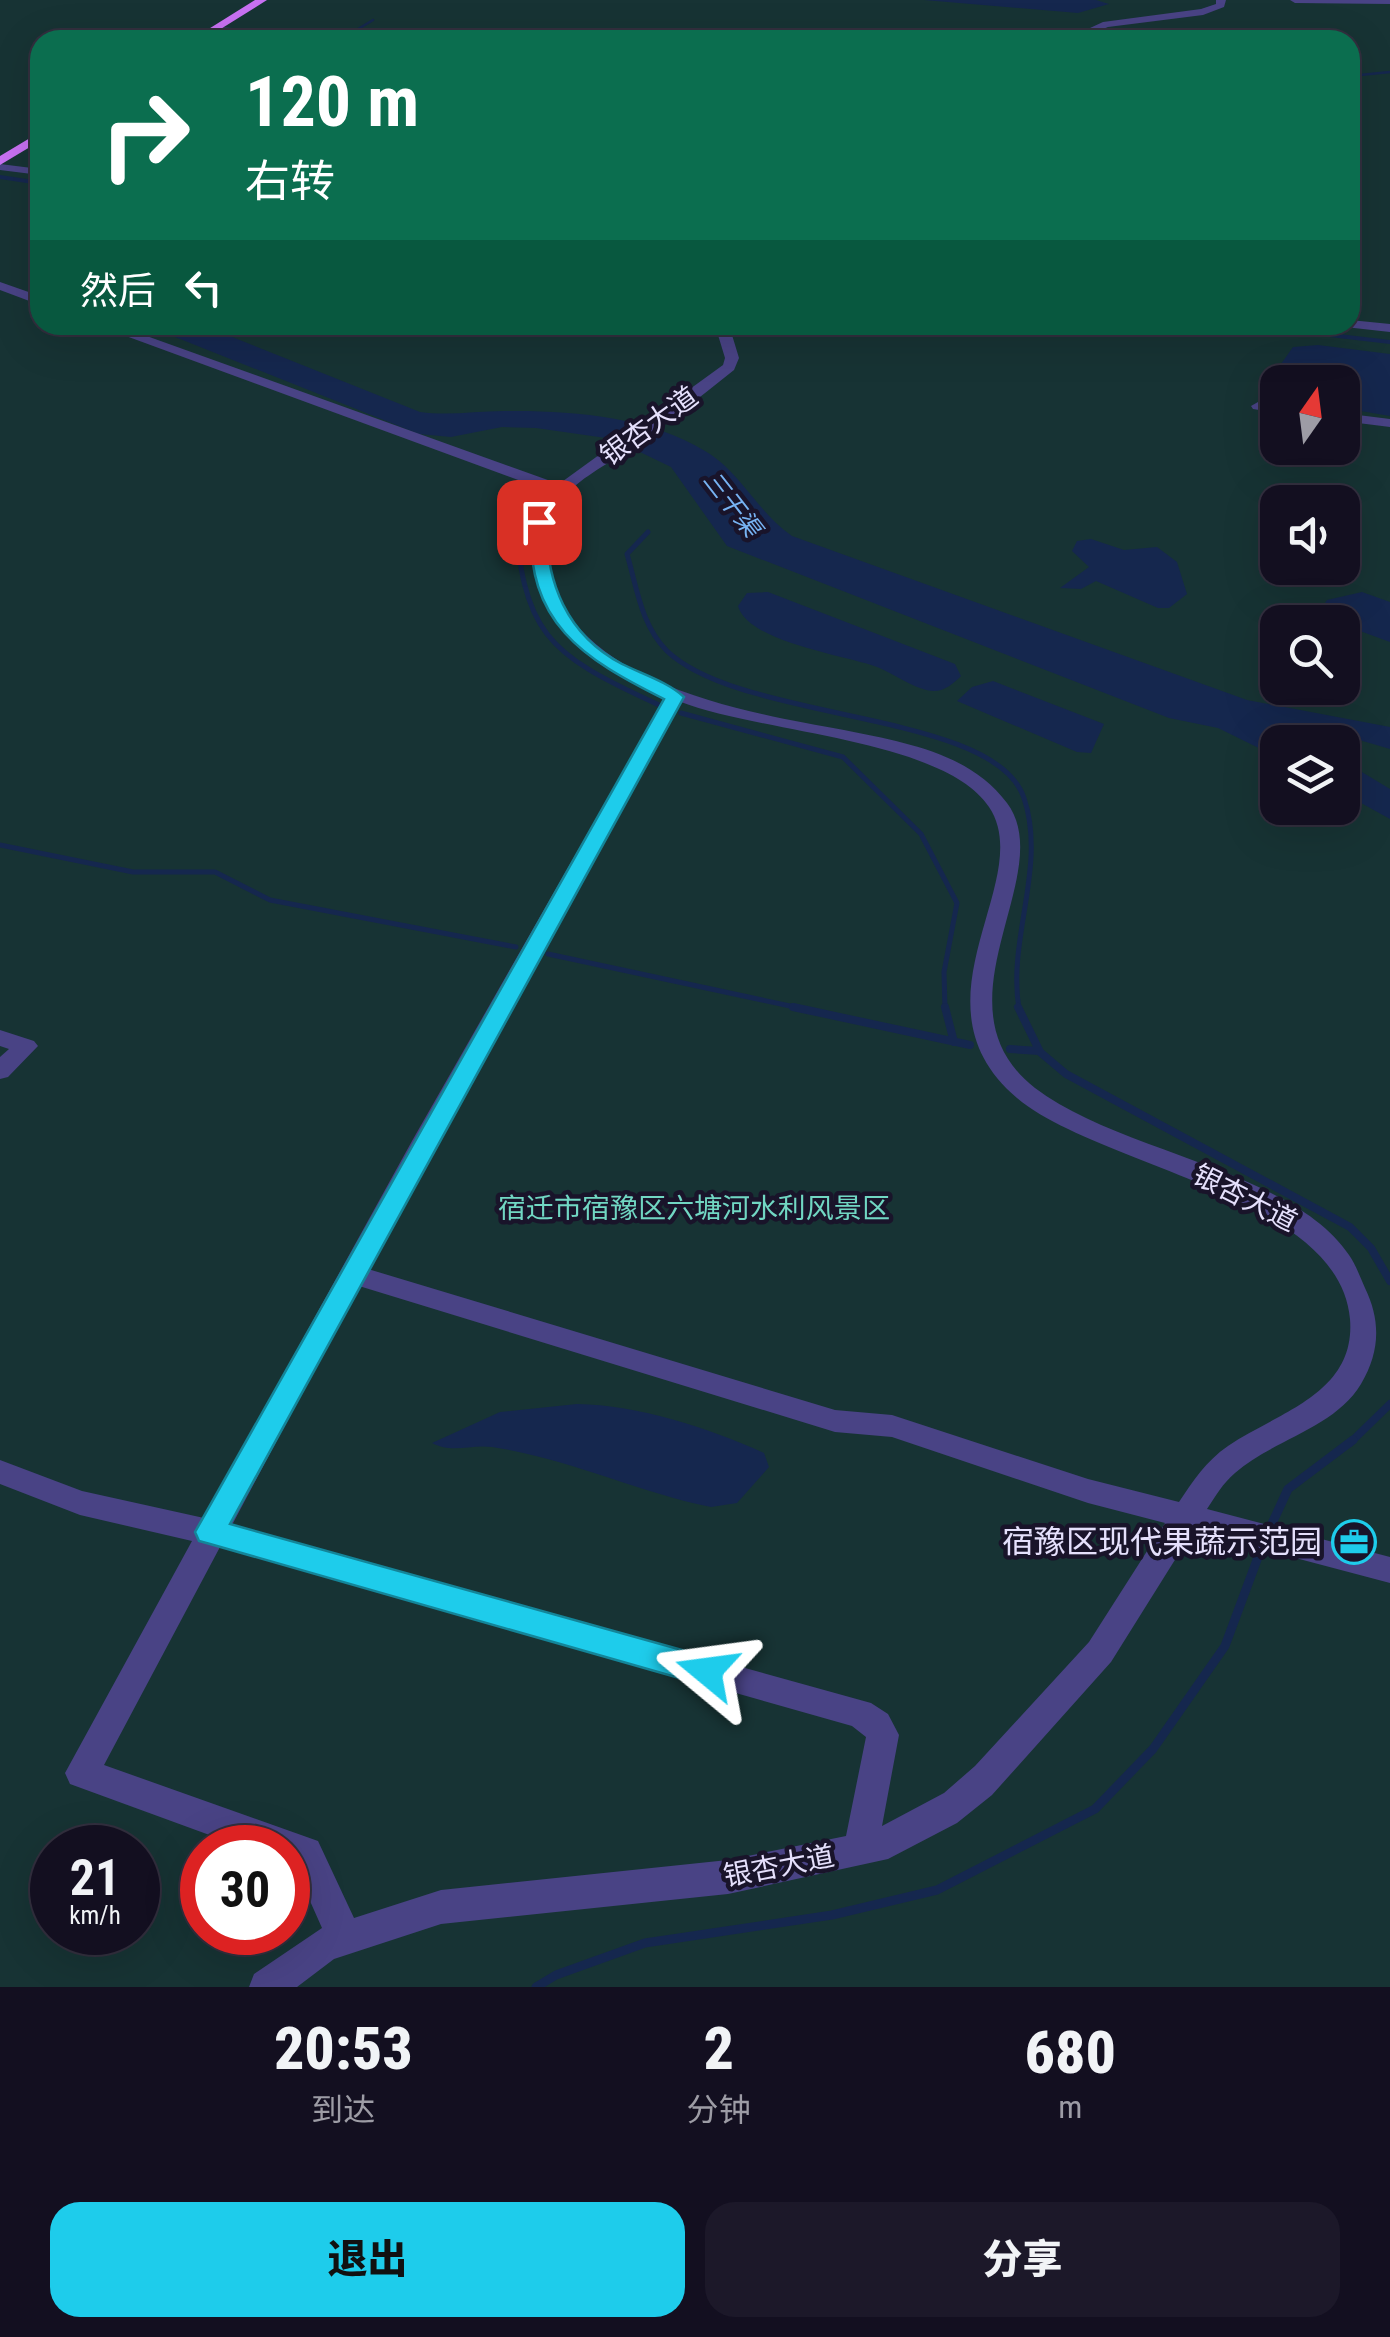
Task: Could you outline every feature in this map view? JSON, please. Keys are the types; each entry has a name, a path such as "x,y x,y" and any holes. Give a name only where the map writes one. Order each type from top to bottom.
{"main road":[{"path":"214,30 262,0"},
{"path":"0,164 30,143"}],"street":[{"path":"1094,30 1106,24 1203,12 1223,0"},
{"path":"1295,0 1390,1"},
{"path":"0,164 30,170"},
{"path":"0,286 30,297"},
{"path":"1360,325 1390,328"},
{"path":"131,335 560,490"},
{"name":"银杏大道","path":"268,1987 324,1945 441,1907 728,1877 876,1847 966,1798 1102,1650 1194,1519 1215,1473 1346,1384 1366,1338 1358,1291 1335,1252 1241,1190 1061,1116 1011,1081 990,1049 981,1003 986,953 1000,910 1011,846 1006,816 967,771 916,751 674,697 610,665 583,644 547,597 538,547 539,522 560,490 729,367 732,358 725,335"},
{"path":"1360,419 1390,423"},
{"path":"345,1938 306,1853 82,1773 351,1274 674,697"},
{"path":"0,1038 26,1046 0,1071"},
{"path":"351,1274 835,1421 892,1426 1194,1519 1390,1570"},
{"path":"0,1472 80,1503 210,1532 860,1714 877,1725 882,1736 860,1850"}],"green space":[{"name":"宿迁市宿豫区六塘河水利风景区","path":"0,0 1390,0 1390,1987 0,1987"}],"water":[{"path":"924,0 1096,0 1109,4 1078,13"},
{"name":"三干渠","path":"170,335 227,335 420,412 555,412 608,418 659,430 718,460 792,536 1260,705 1390,727 1390,749 1360,740 1360,725 1260,725 1260,749 1218,728 1169,718 727,546 671,467 613,439 502,427 451,437 419,434"},
{"path":"1318,345 1390,354 1390,416 1360,411 1360,365 1280,365 1293,347"},
{"path":"1091,539 1124,550 1157,547 1177,562 1187,594 1169,608 1158,608 1096,581 1081,589 1060,588 1089,567 1072,551 1077,541"},
{"path":"768,592 955,664 961,676 946,688 927,690 877,667 778,638 745,618 738,606 747,593"},
{"path":"1362,592 1390,602 1390,642 1360,631 1360,605 1324,605 1327,600"},
{"path":"993,681 1104,724 1091,753 1077,752 957,701 972,687"},
{"path":"1360,771 1390,789 1390,819 1360,802"},
{"path":"577,1404 648,1413 697,1427 764,1453 769,1467 737,1503 711,1507 520,1452 484,1446 447,1448 432,1443 500,1412"}],"waterway":[{"path":"356,30 373,20"},
{"path":"1360,75 1390,72"},
{"path":"0,177 30,182"},
{"path":"1330,335 1390,342"},
{"path":"514,506 524,584 547,634 565,653 590,670 659,705"},
{"path":"648,532 627,554 646,618 667,651 703,674 750,692 918,732 967,748 1003,769 1024,798 1030,824 1029,877 1018,956 1019,1009"},
{"path":"681,713 843,757 921,834 957,903 944,972 945,1009"},
{"path":"0,845 133,872 215,872 270,900 516,947"},
{"path":"548,954 804,1009"},
{"path":"793,1007 954,1042"},
{"path":"945,1007 954,1042"},
{"path":"1018,1007 1040,1052 1066,1074 1350,1227 1371,1248 1390,1281"},
{"path":"954,1042 970,1045"},
{"path":"1010,1049 1039,1051"},
{"path":"1350,1443 1390,1404"},
{"path":"1269,1530 1288,1489 1353,1440"},
{"path":"536,1987 556,1975 645,1943 832,1915 937,1890 1095,1809 1153,1749 1225,1646 1264,1541"}],"place":[{"name":"宿豫区现代果蔬示范园","path":"1354,1542"}],"route":[{"path":"539,522 538,547 547,597 566,627 610,665 674,697 210,1532 707,1671"}]}
